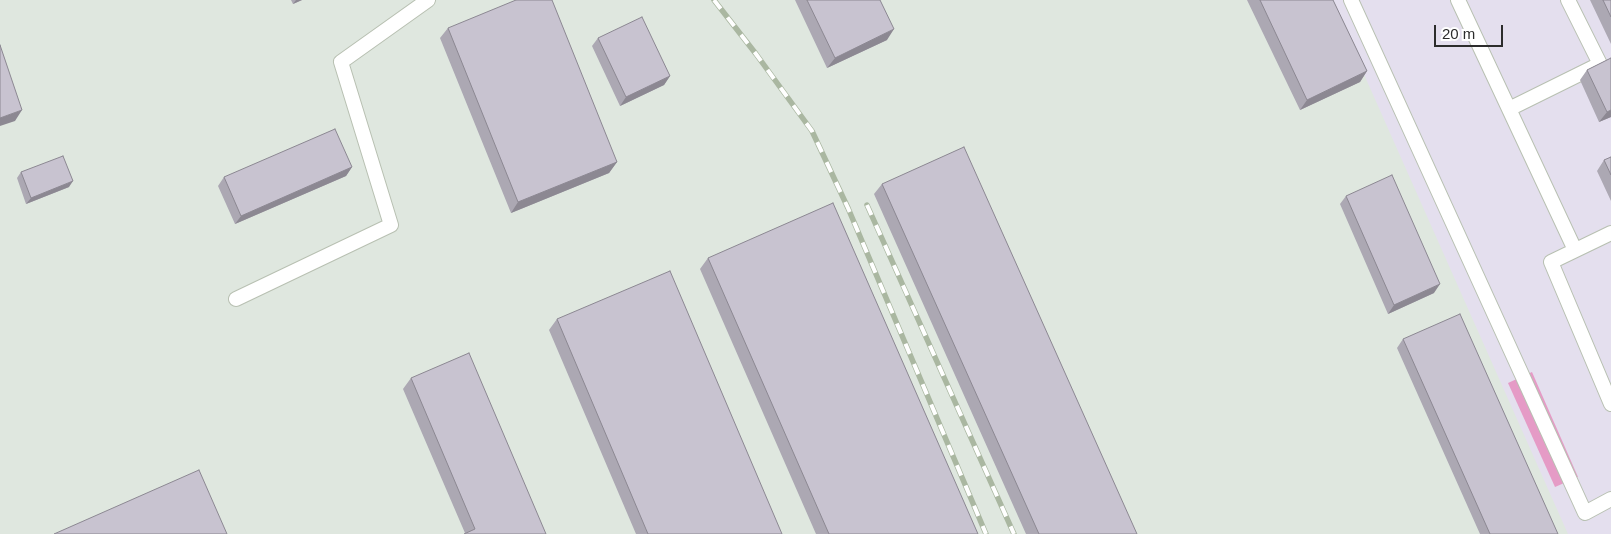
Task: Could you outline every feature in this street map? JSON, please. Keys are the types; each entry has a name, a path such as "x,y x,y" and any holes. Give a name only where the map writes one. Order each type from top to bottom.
{"lane":[{"path":"236,299 391,225 341,62 428,0"},
{"path":"1351,0 1585,512 1611,499"},
{"path":"1458,0 1575,250"},
{"path":"1509,108 1600,64 1568,0"},
{"path":"1611,233 1551,262 1611,404"}],"shaded area":[{"path":"0,0 1331,0 1568,534 0,534"},
{"path":"1532,372 1578,477 1555,487 1508,383"}],"building":[{"path":"516,0 552,0 617,162 518,202 448,28"},
{"path":"807,0 880,0 894,29 835,58"},
{"path":"1260,0 1333,0 1367,71 1307,100"},
{"path":"1603,0 1611,0 1611,17"},
{"path":"642,17 670,76 626,97 598,38"},
{"path":"0,45 22,110 0,118"},
{"path":"1611,58 1611,110 1607,112 1587,70"},
{"path":"335,129 352,167 241,216 224,177"},
{"path":"964,147 1137,534 1039,534 882,184"},
{"path":"63,156 73,181 31,198 21,172"},
{"path":"1611,157 1611,175 1604,160"},
{"path":"1392,175 1440,284 1394,305 1346,196"},
{"path":"833,203 978,534 829,534 708,258"},
{"path":"670,271 782,534 648,534 557,319"},
{"path":"1460,314 1558,534 1490,534 1403,339"},
{"path":"469,353 546,534 464,534 475,529 411,378"},
{"path":"199,470 227,534 54,534"}],"railway":[{"path":"714,0 812,131 848,208 986,534"},
{"path":"867,205 1014,534"}]}
